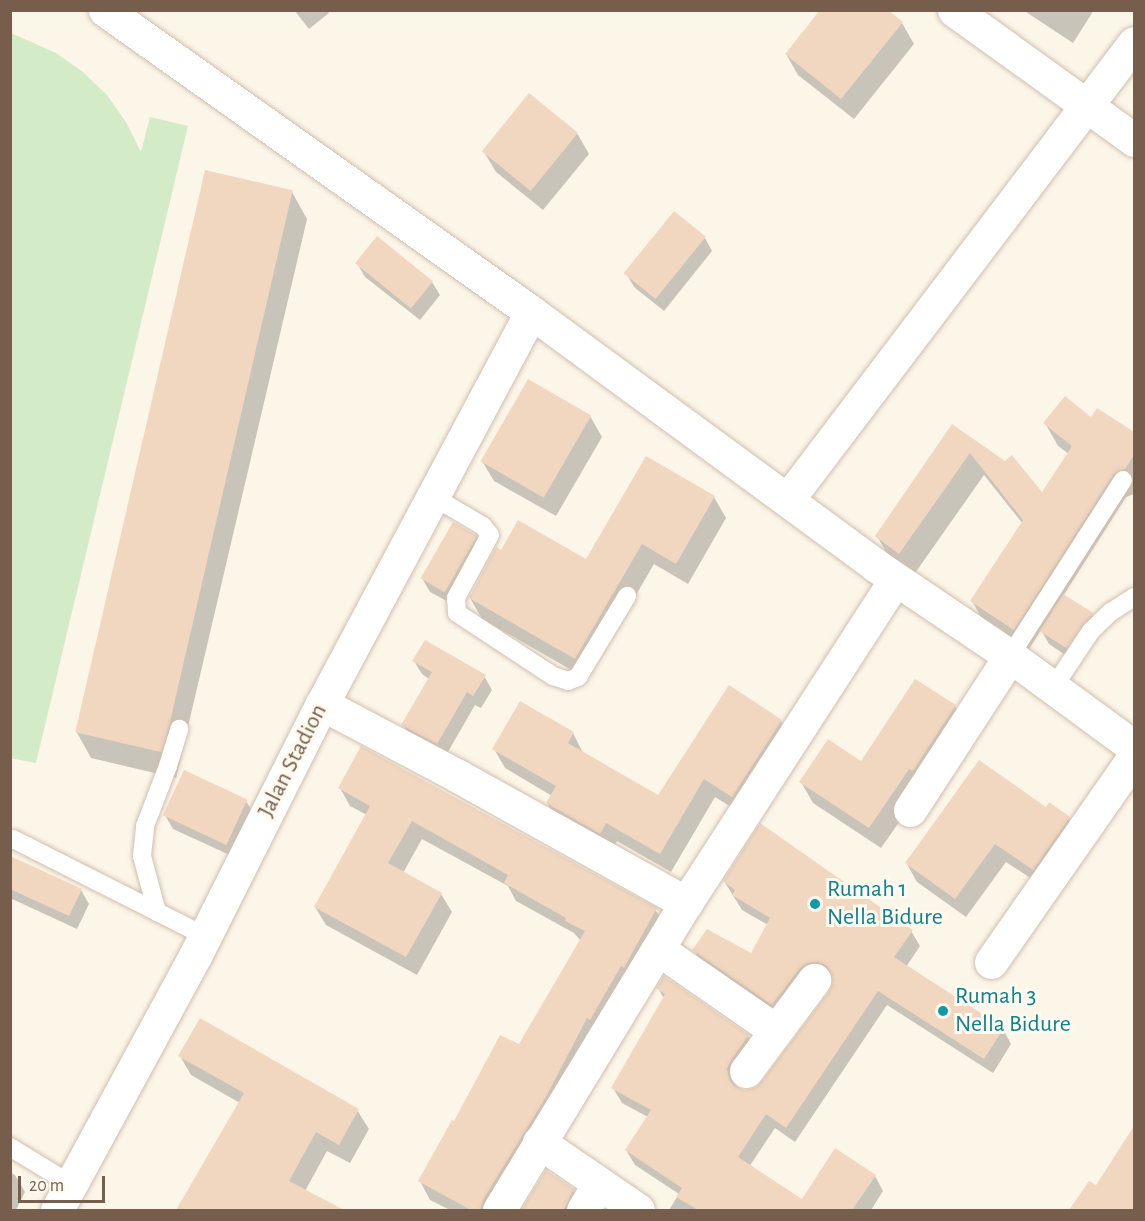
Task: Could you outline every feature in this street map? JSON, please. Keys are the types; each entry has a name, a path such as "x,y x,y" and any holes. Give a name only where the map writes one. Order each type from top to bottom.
{"street":[{"path":"105,10 531,312 895,580 1010,656 1134,747"},
{"path":"954,10 1134,140"},
{"path":"788,499 1134,43"},
{"name":"Jalan Stadion","path":"64,1198 205,936 322,704 531,312"},
{"path":"499,1210 686,903 895,580"},
{"path":"910,810 1010,656"},
{"path":"322,704 458,776 686,903"},
{"path":"991,962 1134,757"},
{"path":"658,949 775,1030"},
{"path":"746,1071 814,980"},
{"path":"539,1142 591,1197 638,1210"}],"lane":[{"path":"1010,656 1123,480"},
{"path":"432,496 483,526 490,535 456,598 457,613 553,676 568,681 578,677 627,596"},
{"path":"1053,687 1091,631 1111,612 1134,597"},
{"path":"157,912 142,856 145,826 168,766 179,729"},
{"path":"14,839 205,936"},
{"path":"10,1147 64,1198"}],"green space":[{"path":"11,33 56,53 83,72 107,95 126,122 141,152 150,117 188,126 36,763 10,758"}],"building":[{"path":"820,10 888,10 903,22 841,99 785,54"},
{"path":"529,93 578,133 531,191 482,151"},
{"path":"205,170 293,190 163,752 75,732"},
{"path":"674,211 706,237 656,299 624,273"},
{"path":"377,236 433,281 411,309 355,263"},
{"path":"528,379 591,416 544,498 480,461"},
{"path":"1065,396 1091,417 1097,408 1134,432 1134,455 1125,469 1114,474 1014,630 970,601 1023,520 970,453 899,554 875,536 952,424 1005,461 1012,455 1042,492 1072,446 1043,423"},
{"path":"646,456 715,496 676,564 642,544 575,659 469,598 496,547 501,550 518,520 586,559"},
{"path":"453,522 477,536 445,592 420,578"},
{"path":"1063,594 1094,613 1070,650 1040,631"},
{"path":"425,640 486,675 473,696 467,692 437,744 401,725 432,672 412,661"},
{"path":"915,679 956,705 913,771 909,769 869,828 799,782 828,739 861,761"},
{"path":"729,685 782,720 732,797 704,779 660,854 606,823 600,834 546,803 556,786 492,749 520,701 574,732 568,743 658,795"},
{"path":"361,746 657,908 624,968 621,966 590,1020 587,1018 546,1097 483,1200 480,1210 471,1210 418,1181 452,1120 454,1121 500,1035 519,1044 585,931 504,883 508,875 412,821 388,863 442,893 406,957 314,907 370,806 338,788"},
{"path":"979,760 1046,807 1049,802 1070,817 1033,870 995,844 955,899 905,863"},
{"path":"184,770 247,800 226,845 163,815"},
{"path":"760,823 913,930 894,957 1004,1028 984,1059 878,991 786,1128 766,1114 738,1157 802,1199 835,1148 876,1175 852,1210 698,1210 676,1197 682,1188 625,1150 651,1110 611,1088 665,994 656,988 664,976 749,1035 727,1069 734,1086 744,1090 754,1088 761,1082 829,991 832,983 831,973 826,965 817,962 807,963 799,969 772,1005 692,950 707,929 751,953 770,918 732,895 735,890 723,881"},
{"path":"10,856 82,889 69,916 10,889"},
{"path":"200,1018 359,1109 339,1145 316,1132 289,1181 344,1210 176,1210 244,1093 178,1056"},
{"path":"1134,1126 1134,1210 1069,1210 1089,1181 1096,1185"},
{"path":"546,1170 574,1189 564,1210 521,1210"}],"place":[{"name":"Rumah 1 Nella Bidure","path":"815,904"},
{"name":"Rumah 3 Nella Bidure","path":"943,1011"}]}
